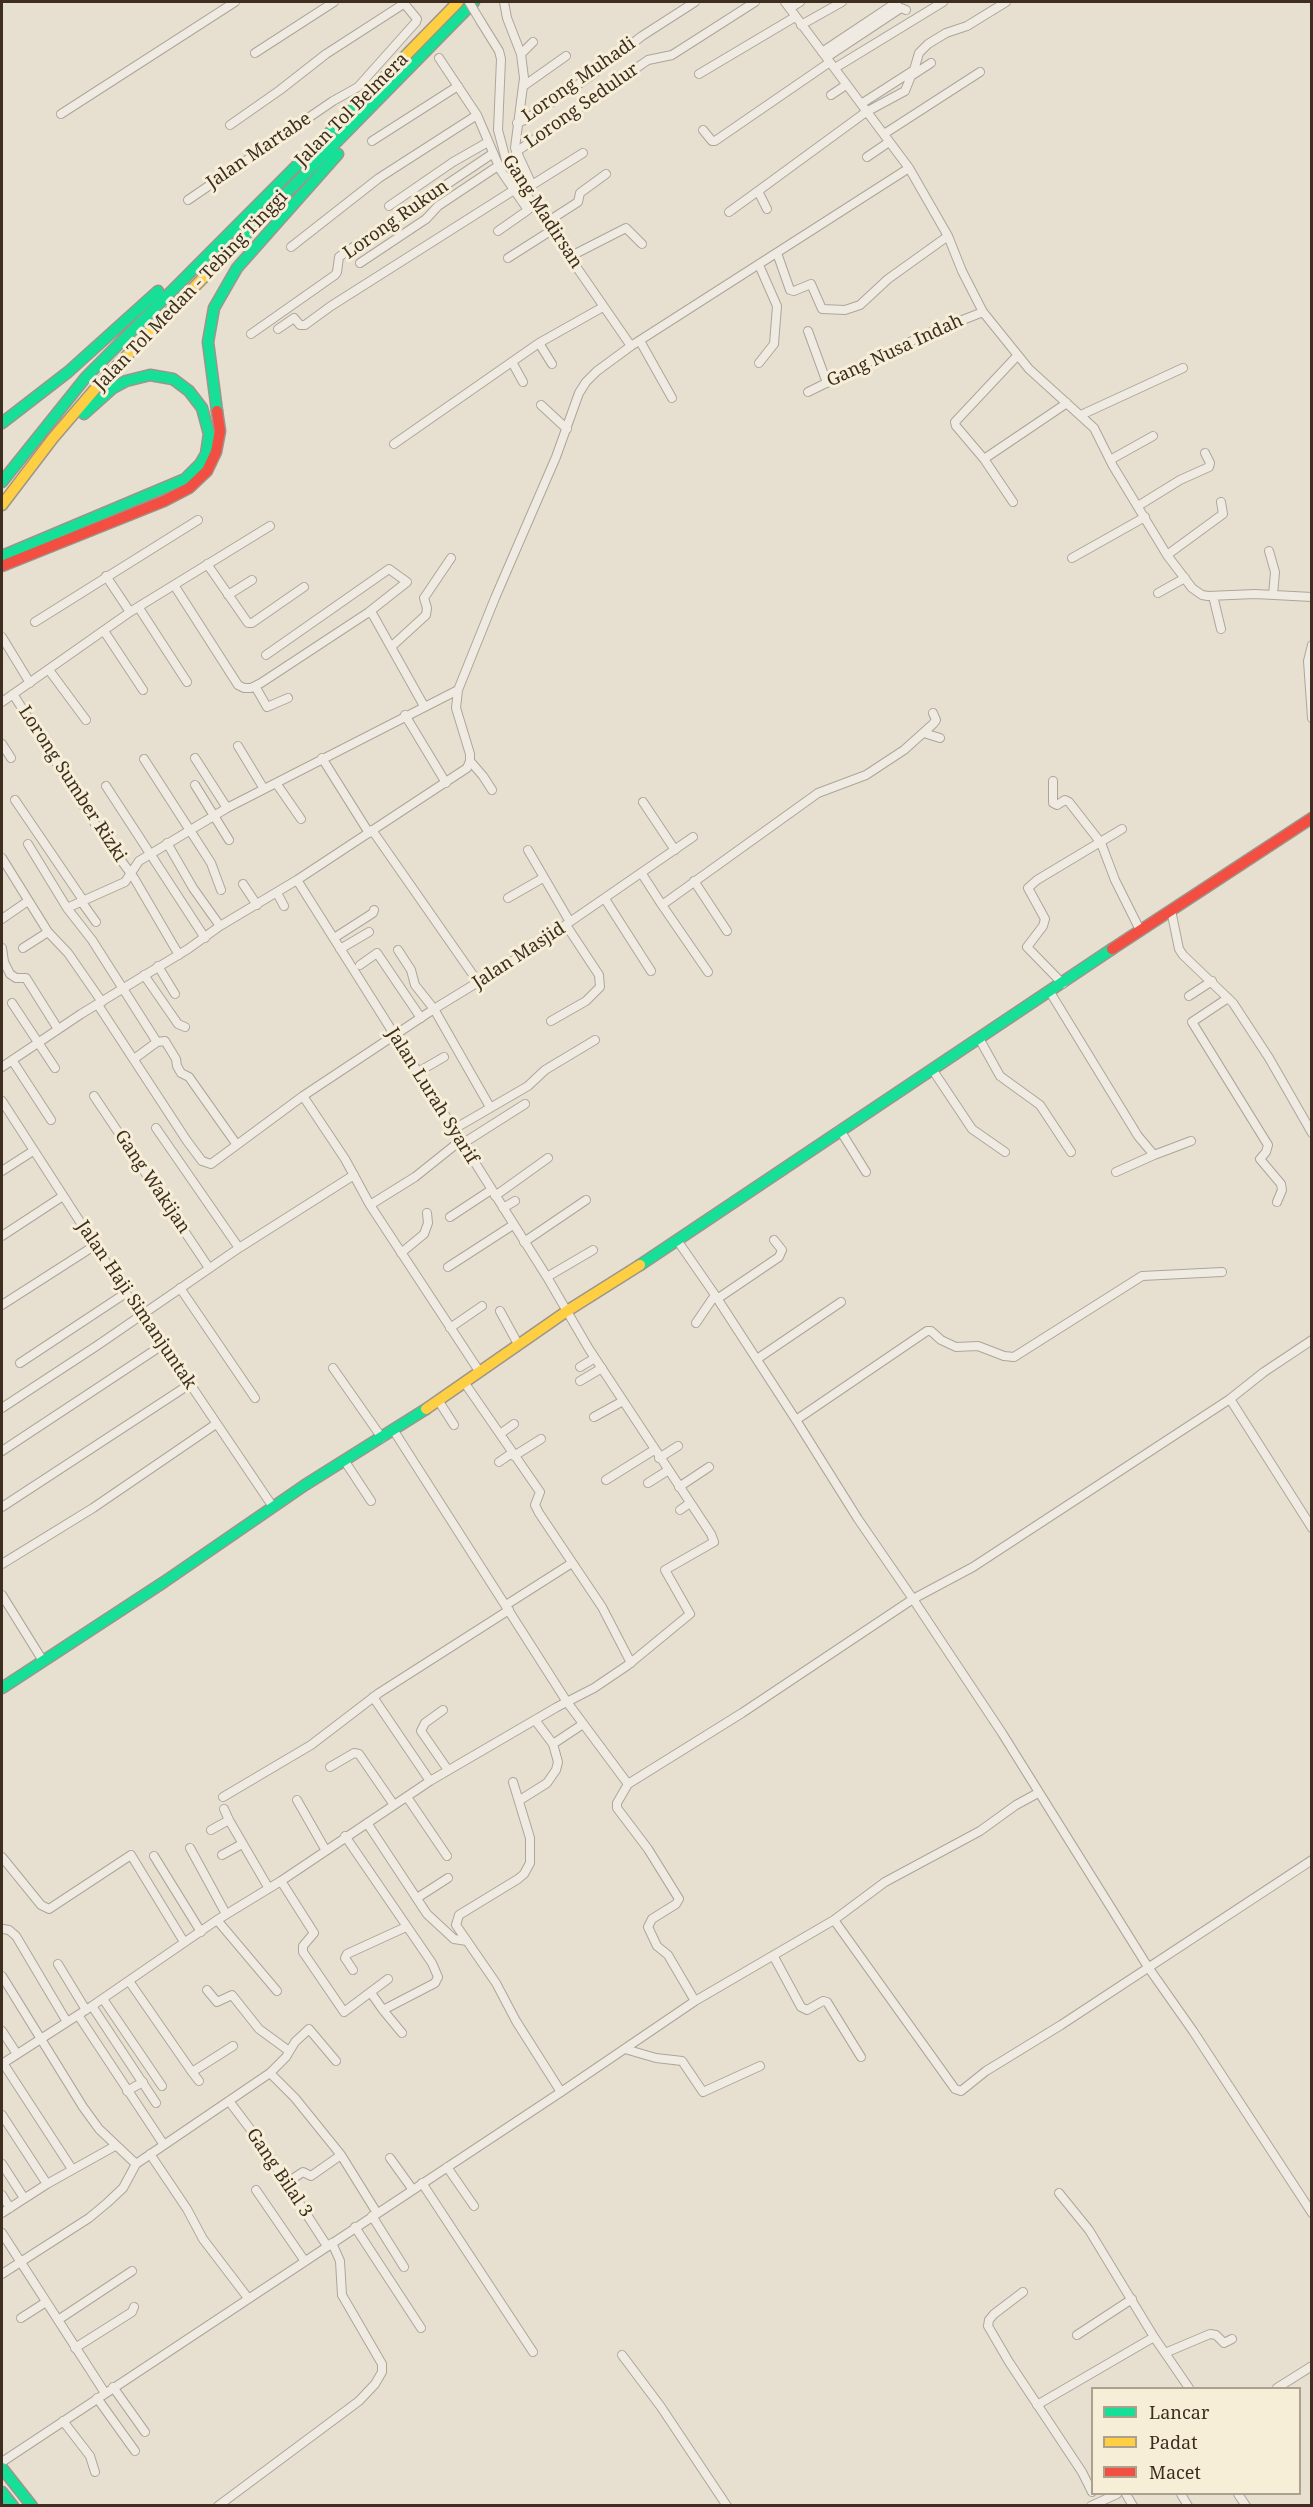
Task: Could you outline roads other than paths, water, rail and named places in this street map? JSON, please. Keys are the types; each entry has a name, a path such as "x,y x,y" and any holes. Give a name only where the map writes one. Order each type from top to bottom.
{"main road":[{"name":"Jalan Tol Belmera","path":"219,242 458,2"},
{"name":"Jalan Tol Belmera","path":"392,87 474,2"},
{"path":"2,566 164,501 189,488 207,471 216,452 220,430 208,342 212,316 220,296 237,268 365,124 392,87"},
{"name":"Jalan Tol Medan - Tebing Tinggi","path":"4,501 101,382 392,87"},
{"path":"2,423 69,372 169,282 219,242"},
{"name":"Jalan Tol Medan - Tebing Tinggi","path":"2,482 86,377 219,242"},
{"path":"2,556 184,479 200,464 206,454 209,434 206,417 196,399 173,379 150,375 126,381 95,404 4,501"},
{"path":"2,1688 344,1460 394,1431 567,1311 932,1069 980,1040 1140,930 1311,818"},
{"path":"2,2468 32,2505"},
{"path":"2,2492 11,2505"}],"street":[{"path":"62,114 235,2"},
{"path":"255,53 334,2"},
{"path":"230,125 326,54 404,2"},
{"name":"Jalan Martabe","path":"188,200 333,100 358,87 416,22 417,19 404,2"},
{"name":"Gang Madirsan","path":"469,2 499,51 501,59 498,130 506,160 532,208 547,222 631,346"},
{"path":"504,2 507,18 521,54 525,85 517,123 516,152 532,185"},
{"name":"Lorong Muhadi","path":"517,123 592,75 642,36 695,2"},
{"name":"Lorong Sedulur","path":"516,152 648,60 672,55 755,2"},
{"path":"800,2 787,5 909,168 948,236 962,271 983,312 1017,356 1094,428 1110,460 1167,555 1197,593 1213,596 1311,597"},
{"path":"801,25 842,2"},
{"path":"829,60 897,2"},
{"path":"829,60 944,2"},
{"path":"861,104 914,70 919,53 928,44 946,33 967,26 1006,2"},
{"path":"703,130 712,141 715,141 901,8 906,10"},
{"path":"699,74 795,17"},
{"path":"521,54 533,42"},
{"path":"525,85 566,56"},
{"path":"439,58 477,115 498,166 514,190 532,208 498,231"},
{"path":"729,212 866,112 905,91 911,76 930,63"},
{"path":"867,157 886,138 980,72"},
{"path":"831,95 846,85"},
{"path":"372,141 458,86"},
{"path":"291,247 379,178 477,115"},
{"path":"389,206 453,162 488,142"},
{"path":"524,191 583,153"},
{"name":"Lorong Rukun","path":"251,334 335,275 338,272 339,257 343,254 492,154"},
{"path":"360,263 498,166"},
{"path":"492,790 470,761 456,708 458,690 567,429 579,393 586,382 631,346 909,168"},
{"path":"547,222 578,202 580,193 606,174"},
{"path":"278,329 294,318 300,325 305,325 331,306 514,190"},
{"path":"758,191 767,209"},
{"path":"571,256 626,228 642,244"},
{"path":"508,258 552,230"},
{"path":"777,253 792,291 811,284 822,309 846,310 860,305 888,279 948,236"},
{"path":"759,266 777,306 774,344 759,363"},
{"path":"394,444 539,344 603,307"},
{"name":"Gang Nusa Indah","path":"808,392 924,335 983,312"},
{"path":"808,331 827,383"},
{"path":"640,341 672,398"},
{"path":"539,344 552,364"},
{"path":"1013,502 955,422 1017,356"},
{"path":"512,362 523,382"},
{"path":"1081,415 1183,368"},
{"path":"984,459 1067,403"},
{"path":"541,405 567,429"},
{"path":"1110,460 1153,436"},
{"path":"1138,506 1180,480 1209,467 1210,463 1205,453"},
{"path":"1167,555 1223,514 1221,502"},
{"path":"1072,558 1145,517"},
{"path":"34,622 198,520"},
{"path":"2,702 130,612 270,526"},
{"path":"1269,551 1275,572 1274,595"},
{"path":"391,647 426,615 427,608 424,598 451,558"},
{"path":"207,564 244,620 252,623 304,587"},
{"path":"174,585 238,685 244,688 255,686 369,612 407,582 389,569 266,655"},
{"path":"106,576 130,612"},
{"path":"1158,593 1185,578"},
{"path":"228,595 252,580"},
{"path":"1213,596 1221,629"},
{"path":"139,608 187,682"},
{"path":"369,612 373,615 424,705"},
{"path":"104,631 143,690"},
{"path":"2,637 30,683"},
{"path":"1311,645 1308,661 1311,718"},
{"path":"49,670 86,720"},
{"path":"255,686 267,707 288,698"},
{"path":"67,908 126,882 139,861 227,808 424,705 458,690"},
{"name":"Lorong Sumber Rizki","path":"13,694 99,830 131,873 179,955"},
{"path":"662,905 810,799 824,791 866,775 904,750 936,720 933,713"},
{"path":"405,716 446,783"},
{"path":"924,733 940,738"},
{"path":"2,744 11,758"},
{"path":"238,746 264,789"},
{"path":"195,758 227,808"},
{"path":"322,758 371,832 478,982"},
{"path":"144,759 211,862 221,890"},
{"path":"2,1066 158,966 179,955 220,926 277,893 326,856 371,832 467,768 470,761"},
{"path":"1053,781 1055,804 1065,800 1069,802 1101,843 1115,880 1140,930"},
{"path":"276,783 301,819"},
{"path":"195,785 229,840"},
{"path":"106,786 205,938"},
{"path":"15,800 96,922"},
{"path":"643,802 675,850"},
{"path":"1063,984 1027,947 1046,919 1028,888 1037,880 1122,829"},
{"name":"Jalan Masjid","path":"134,1059 174,1122 204,1163 211,1164 303,1096 434,1009 519,957 693,837"},
{"path":"167,843 193,888 220,926"},
{"path":"28,844 67,908 92,940 157,1042"},
{"path":"528,850 599,975 600,987 586,1001 551,1021"},
{"path":"2,858 5,873 28,901 48,932 68,953 134,1059 157,1042 165,1041 176,1059 177,1066 189,1077 237,1145"},
{"path":"642,874 708,972"},
{"path":"508,898 543,878"},
{"name":"Jalan Lurah Syarif","path":"297,880 547,1277 595,1358 711,1534 714,1542 665,1571 690,1614 631,1663"},
{"path":"694,881 727,931"},
{"path":"243,884 256,905"},
{"path":"277,893 284,906"},
{"path":"605,899 651,971"},
{"path":"2,919 28,901"},
{"path":"334,938 373,913 374,910"},
{"path":"1171,910 1179,949 1186,959 1228,998 1269,1058 1311,1133"},
{"path":"22,948 48,932"},
{"path":"340,950 369,932"},
{"path":"2,948 4,962 10,974 14,977 26,978 58,1029"},
{"path":"398,950 411,970 415,985 434,1009 490,1107"},
{"path":"360,965 377,953 421,1018"},
{"path":"158,966 175,994"},
{"path":"144,975 178,1024 184,1027"},
{"path":"1189,996 1212,981"},
{"path":"1050,992 1138,1136 1154,1155"},
{"path":"1228,998 1192,1022 1268,1145 1260,1159 1281,1184 1282,1190 1277,1202"},
{"path":"12,1003 55,1068"},
{"path":"454,1130 528,1086 544,1070 596,1040"},
{"path":"980,1040 1000,1076 1040,1105 1071,1152"},
{"path":"418,1072 444,1058"},
{"path":"12,1060 51,1120"},
{"path":"932,1069 972,1129 1005,1152"},
{"name":"Gang Wakijan","path":"94,1096 209,1268"},
{"path":"303,1096 354,1174 400,1253 479,1371"},
{"name":"Jalan Haji Simanjuntak","path":"2,1102 94,1246 164,1344 273,1507"},
{"path":"370,1205 415,1177 461,1143 525,1104"},
{"path":"156,1128 239,1248"},
{"path":"840,1130 866,1172"},
{"path":"1116,1172 1191,1141"},
{"path":"2,1171 33,1151"},
{"path":"450,1217 548,1158"},
{"path":"2,1408 98,1346 239,1248 354,1174"},
{"path":"2,1236 63,1196"},
{"path":"524,1242 586,1200"},
{"path":"503,1208 515,1201"},
{"path":"400,1253 424,1234 428,1223 427,1213"},
{"path":"448,1267 513,1226"},
{"path":"676,1240 757,1359 858,1519 1002,1733 1148,1967 1311,2213"},
{"path":"696,1323 716,1297 779,1257 782,1250 774,1240"},
{"path":"2,1305 94,1246"},
{"path":"547,1277 592,1250"},
{"path":"796,1420 927,1331 931,1331 941,1340 956,1347 978,1346 1004,1356 1014,1357 1142,1276 1222,1272"},
{"path":"180,1288 255,1398"},
{"path":"20,1363 126,1293"},
{"path":"757,1359 841,1302"},
{"path":"450,1328 482,1306"},
{"path":"500,1311 518,1344"},
{"path":"695,2001 668,1955 657,1946 648,1927 652,1919 676,1904 679,1899 648,1849 617,1808 617,1803 628,1784 742,1713 913,1599 973,1567 1230,1399 1263,1372 1311,1340"},
{"path":"2,1451 164,1344"},
{"path":"580,1368 595,1358"},
{"path":"333,1368 382,1438"},
{"path":"580,1381 602,1368"},
{"path":"72,2169 2,2063 103,1999 226,1914 280,1881 430,1781 594,1688 631,1663 605,1613 536,1506 540,1492 464,1382"},
{"path":"2,1507 190,1384"},
{"path":"1230,1399 1311,1528"},
{"path":"438,1401 454,1425"},
{"path":"594,1417 624,1401"},
{"path":"2,1564 93,1508 216,1424"},
{"path":"500,1434 514,1424"},
{"path":"394,1431 567,1702 628,1784"},
{"path":"499,1462 541,1438"},
{"path":"659,1458 678,1446"},
{"path":"606,1480 654,1450"},
{"path":"344,1460 370,1501"},
{"path":"679,1487 709,1467"},
{"path":"648,1483 668,1471"},
{"path":"680,1510 690,1503"},
{"path":"223,1797 311,1744 374,1697 572,1563"},
{"path":"2,1595 43,1660"},
{"path":"374,1697 430,1781"},
{"path":"443,1710 425,1723 421,1731 448,1770"},
{"path":"520,1800 542,1787 552,1777 558,1762 553,1744 535,1720"},
{"path":"553,1744 584,1724"},
{"path":"330,1767 354,1753 359,1754 394,1805"},
{"path":"513,1782 530,1838 530,1863 518,1879 459,1915 456,1925 496,1983 516,2021 561,2092"},
{"path":"2,2462 304,2260 503,2131 695,2001 774,1957 834,1920 885,1882 980,1830 1038,1793"},
{"path":"407,1797 447,1856"},
{"path":"297,1800 325,1849"},
{"path":"224,1809 268,1887"},
{"path":"211,1830 229,1820"},
{"path":"368,1823 424,1910 458,1941 467,1941"},
{"path":"345,1836 432,1963 438,1977 435,1983 383,2010"},
{"path":"222,1855 242,1844"},
{"path":"190,1848 226,1914"},
{"path":"2,1857 41,1905 49,1909 131,1855 184,1942"},
{"path":"154,1856 201,1932"},
{"path":"834,1920 957,2091 967,2087 986,2071 1061,2025 1311,1860"},
{"path":"417,1898 448,1878"},
{"path":"280,1881 314,1933 303,1946 303,1952 344,2012 388,1979"},
{"path":"218,1920 277,1991"},
{"path":"353,1971 345,1958 347,1954 406,1927"},
{"path":"3,1929 9,1929 16,1936 67,2022"},
{"path":"774,1957 801,2007 807,2010 823,2001 827,2002 861,2056"},
{"path":"58,1964 156,2103"},
{"path":"2,1976 83,2107 99,2129 136,2164"},
{"path":"132,1979 199,2081"},
{"path":"207,1990 217,2002 232,1995 259,2029 288,2054"},
{"path":"371,1993 402,2033"},
{"path":"103,1999 162,2086"},
{"path":"78,2015 164,2145"},
{"path":"2,2274 107,2203 123,2188 136,2164 270,2073 288,2054 295,2042 309,2029 336,2061"},
{"path":"2,2031 17,2054"},
{"path":"192,2072 233,2046"},
{"path":"625,2049 656,2058 682,2061 703,2092 760,2066"},
{"path":"270,2073 295,2098 341,2155 404,2267"},
{"path":"127,2091 143,2082"},
{"name":"Gang Bilal 3","path":"218,2505 359,2401 375,2384 382,2372 382,2364 342,2295 340,2261 229,2101"},
{"path":"2,2115 47,2184"},
{"path":"2,2213 72,2169 115,2146"},
{"path":"150,2154 182,2201 203,2239 248,2298"},
{"path":"286,2183 303,2172 311,2176 341,2155"},
{"path":"390,2158 413,2190"},
{"path":"2,2164 24,2198"},
{"path":"447,2167 474,2206"},
{"path":"422,2183 533,2352"},
{"path":"256,2190 304,2260"},
{"path":"1059,2193 1089,2230 1154,2337 1188,2387"},
{"path":"2,2195 10,2208"},
{"path":"355,2227 421,2328"},
{"path":"3,2238 58,2320 135,2451"},
{"path":"58,2320 132,2271"},
{"path":"1023,2292 994,2314 988,2326 1091,2489"},
{"path":"1077,2335 1132,2299"},
{"path":"21,2318 46,2302"},
{"path":"75,2348 132,2312 134,2307"},
{"path":"1165,2353 1210,2334 1216,2335 1224,2343 1232,2339"},
{"path":"1037,2405 1154,2337"},
{"path":"622,2355 661,2407 727,2505"},
{"path":"1279,2387 1311,2366"},
{"path":"113,2387 145,2432"},
{"path":"63,2421 90,2456 95,2472"},
{"path":"1094,2505 1113,2495"}]}
